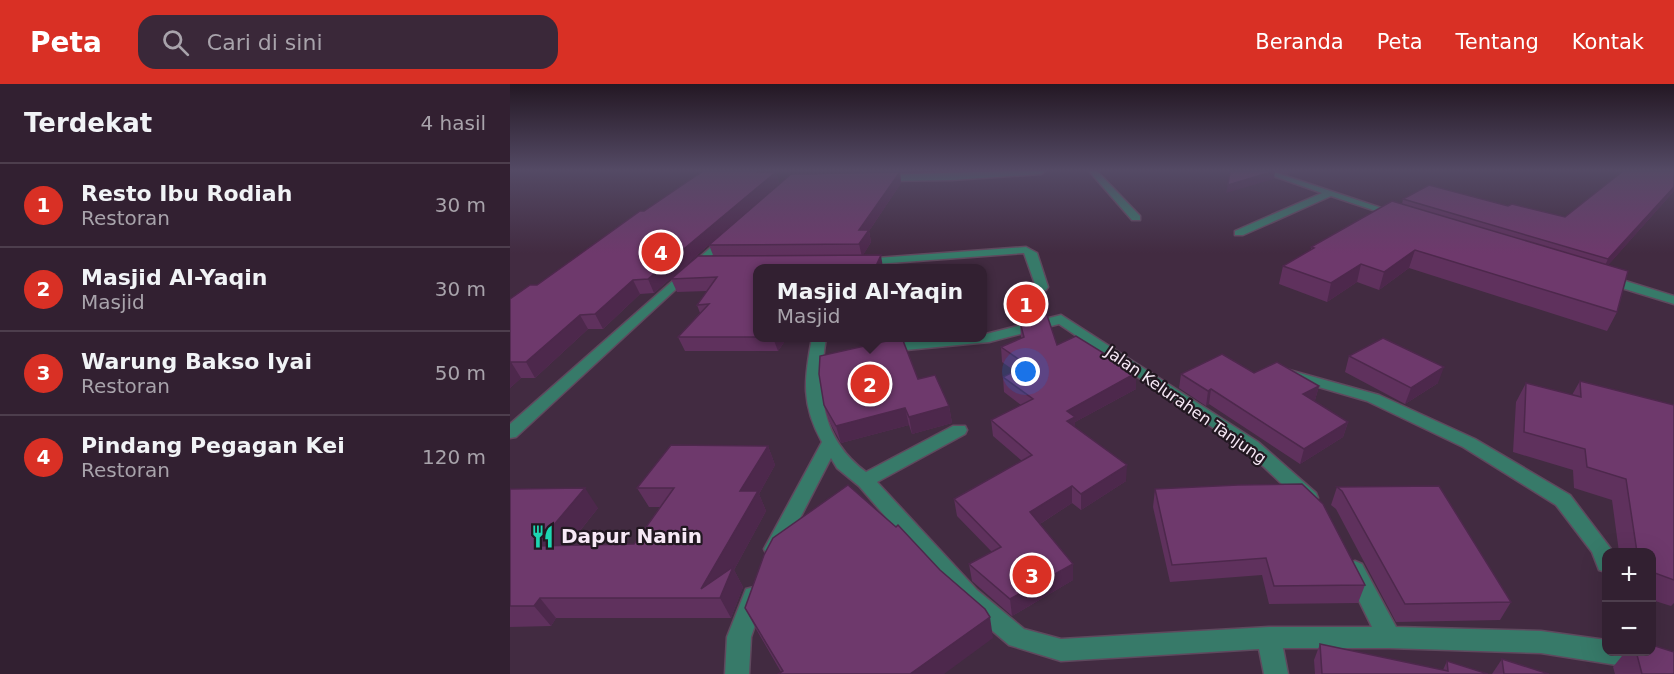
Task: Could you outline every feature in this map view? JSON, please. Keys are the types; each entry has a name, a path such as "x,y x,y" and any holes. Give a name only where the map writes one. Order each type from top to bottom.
{"street":[{"path":"1118,199 1136,218"},
{"path":"1239,233 1319,199"},
{"path":"1344,199 1412,219"},
{"path":"510,433 704,263 736,228"},
{"path":"855,262 1026,250 1031,253 1042,287"},
{"path":"1594,275 1674,300"},
{"name":"Jalan Kelurahen Tanjung","path":"987,338 1061,319 1252,446 1319,507"},
{"path":"819,342 820,366 814,404 830,444 843,464 865,481 969,597 1017,638 1061,650 1269,638 1389,637 1541,642 1602,650"},
{"name":"Jalan Kelurahen Tanjung","path":"872,354 906,345 942,342"},
{"path":"1289,374 1373,398 1469,443 1563,500 1602,552"},
{"path":"865,481 959,430"},
{"path":"738,674 739,637 764,569 830,444"},
{"path":"1348,555 1389,637"},
{"path":"1269,638 1276,674"},
{"path":"1648,656 1674,664"}],"building":[{"path":"662,199 744,199 648,279 633,280 595,314 580,315 526,362 510,363 510,299 530,285 537,285 640,211 644,211"},
{"path":"763,199 881,199 859,230 869,230 859,244 709,245"},
{"path":"1403,199 1480,199 1565,217 1588,199 1663,199 1608,259"},
{"path":"1392,201 1628,271 1617,312 1415,250 1384,272 1361,264 1331,283 1283,266 1314,248 1311,247"},
{"path":"881,255 877,264 753,264 753,337 678,337 709,304 697,305 717,277 671,279 698,256"},
{"path":"1047,315 1057,345 1076,336 1136,373 1067,411 1075,417 1067,421 1127,465 1081,494 1072,486 1030,512 1073,564 1010,599 969,564 1001,547 954,499 1032,455 991,420 1033,399 1003,377 1027,365 1001,347 1024,337 1020,322"},
{"path":"1383,338 1444,367 1411,388 1349,356"},
{"path":"884,342 904,342 918,379 935,375 949,406 909,417 905,408 836,426 824,405 819,374 820,356"},
{"path":"1222,354 1254,373 1277,362 1319,386 1303,394 1348,422 1304,449 1211,389 1208,391 1181,374"},
{"path":"1580,381 1674,405 1674,580 1656,573 1656,548 1636,548 1626,479 1587,467 1585,449 1524,432 1526,383 1581,397"},
{"path":"671,445 768,446 740,491 758,491 701,589 733,567 720,598 540,598 534,606 510,606 510,489 585,488 536,546 634,544 674,488 637,488"},
{"path":"1302,484 1323,504 1365,585 1274,586 1266,558 1172,565 1155,489"},
{"path":"848,485 896,527 898,525 940,570 985,609 990,617 910,674 778,674 783,671 745,608 764,555 773,538"},
{"path":"1439,486 1511,602 1405,604 1342,491 1337,487"},
{"path":"1320,644 1448,671 1447,661 1488,674 1322,674"},
{"path":"1656,646 1674,652 1674,674 1642,674 1637,656 1656,656"},
{"path":"1502,659 1549,674 1504,674"}],"place":[{"name":"Pindang Pegagan Kei","path":"661,252"},
{"name":"Resto Ibu Rodiah","path":"1026,304"},
{"name":"Masjid Al-Yaqin","path":"870,384"},
{"name":"Dapur Nanin","path":"543,536"},
{"name":"Warung Bakso Iyai","path":"1032,575"}]}
